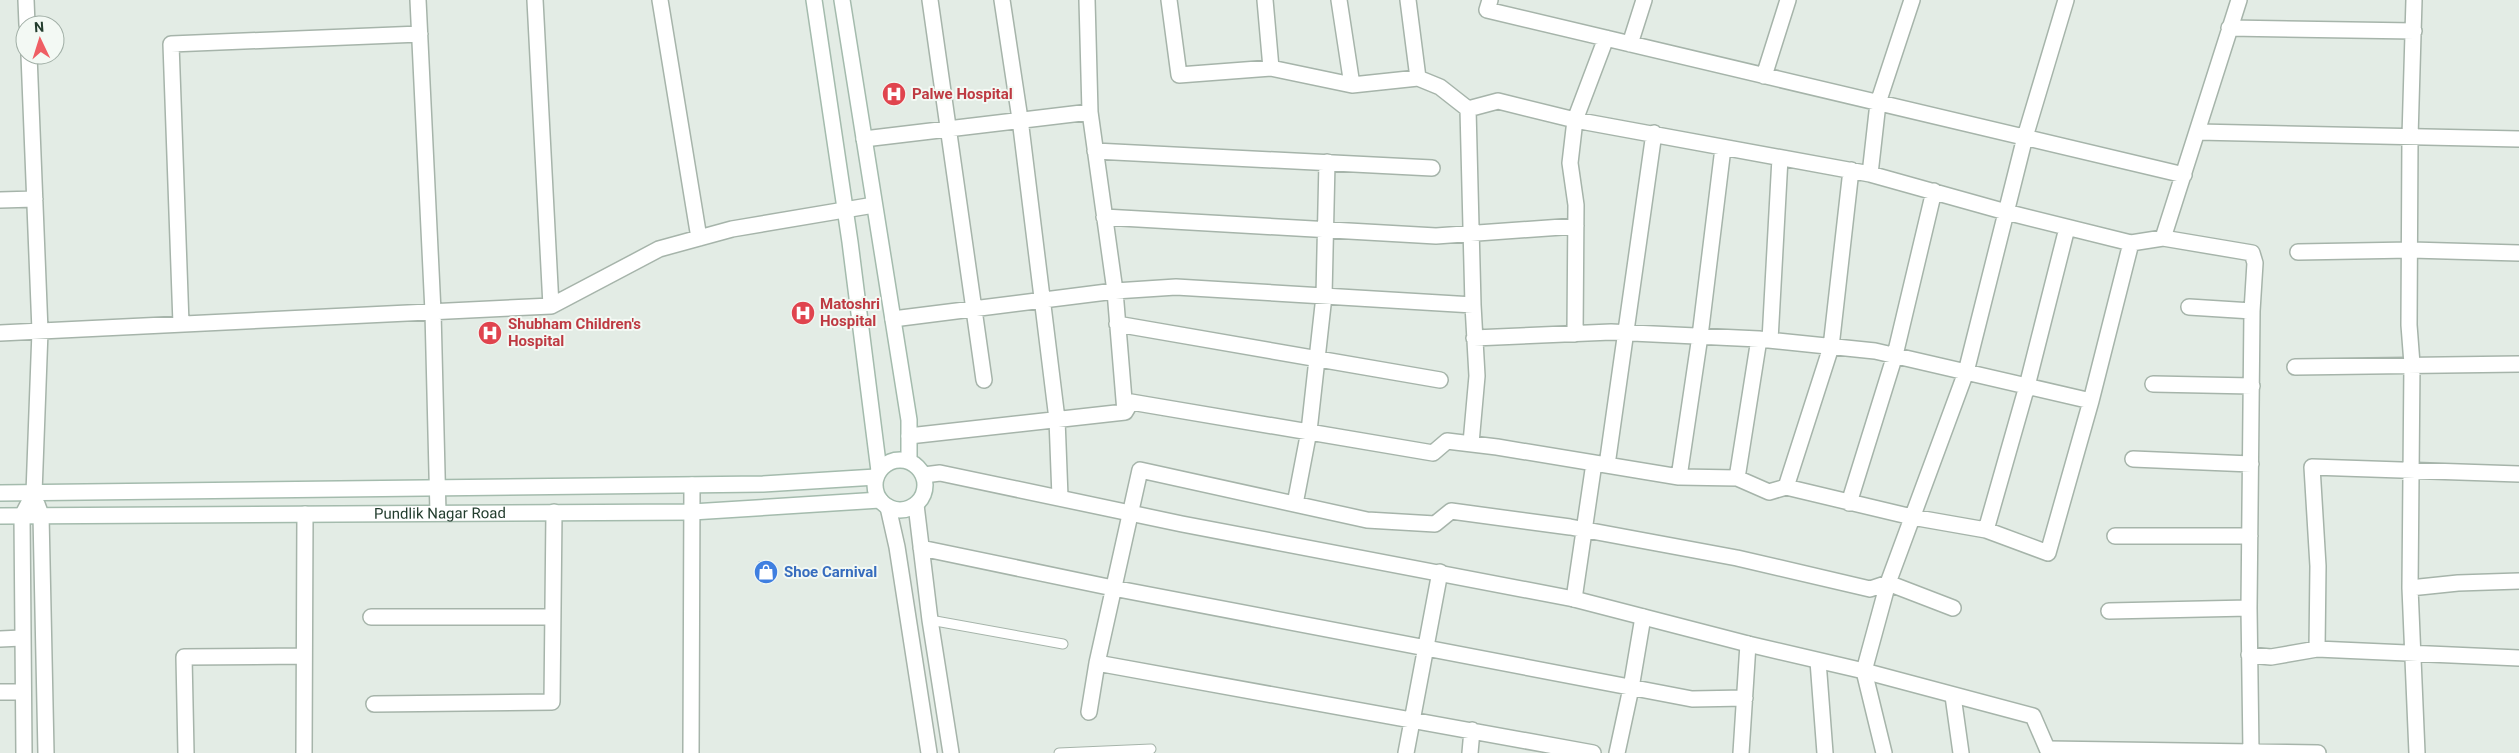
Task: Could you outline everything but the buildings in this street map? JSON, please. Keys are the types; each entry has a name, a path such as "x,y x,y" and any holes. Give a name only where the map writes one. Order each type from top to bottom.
{"street":[{"path":"26,0 27,15"},
{"path":"418,0 433,312 438,513"},
{"path":"535,0 551,306"},
{"path":"660,0 699,238"},
{"path":"814,0 845,210 878,474 875,485 884,504 897,547 929,753"},
{"path":"842,0 893,319 909,436 909,461"},
{"path":"930,0 984,380"},
{"path":"1002,0 1020,120 1057,419 1060,498"},
{"path":"1087,0 1090,112 1114,291 1125,412"},
{"path":"1170,0 1179,75 1271,68 1352,85 1418,78 1440,87 1468,109"},
{"path":"1265,0 1271,68"},
{"path":"1339,0 1352,85"},
{"path":"1408,0 1418,78"},
{"path":"1490,0 1487,10 2184,175"},
{"path":"1630,44 1644,0"},
{"path":"1764,76 1788,0"},
{"path":"1870,174 1878,103 1912,0"},
{"path":"1884,753 1864,671 1888,583 1966,372 2025,137 2066,0"},
{"path":"2163,238 2239,0"},
{"path":"2414,0 2410,137 2411,250 2409,325 2412,364 2410,588 2417,753"},
{"path":"2229,28 2414,31"},
{"path":"181,324 171,44 420,34"},
{"path":"1575,334 1576,205 1570,163 1575,120 1606,38"},
{"path":"28,65 40,331 34,493 41,515 46,753"},
{"path":"1468,109 1498,101 1575,120 1870,174 2006,212 2131,243 2163,238 2252,253 2255,263 2252,311 2250,464 2249,655 2251,752"},
{"path":"1468,109 1474,338 1477,376 1471,443"},
{"path":"864,139 1090,112"},
{"path":"2198,132 2519,139"},
{"path":"1574,599 1584,529 1601,464 1626,332 1654,133"},
{"path":"1679,477 1700,336 1723,148"},
{"path":"1095,151 1432,168"},
{"path":"1737,478 1764,340 1780,158"},
{"path":"1296,504 1309,431 1324,296 1327,162"},
{"path":"1786,487 1831,346 1851,170"},
{"path":"1849,502 1895,356 1934,191"},
{"path":"0,200 35,199"},
{"path":"0,333 551,306 659,249 732,229 874,204"},
{"path":"1104,217 1436,236 1576,226"},
{"path":"1986,530 2027,386 2067,228"},
{"path":"1125,412 1131,402 1433,453 1447,441 1471,443 1679,477 1737,478 1768,492 1786,487 1912,517 1986,530 2048,553 2091,401 2131,243"},
{"path":"2298,252 2411,250 2519,254"},
{"path":"893,319 1114,291 1176,287 1473,305"},
{"path":"2189,307 2252,311"},
{"path":"1117,324 1440,380"},
{"path":"1474,338 1626,332 1831,346 1895,356 2091,401"},
{"path":"2295,367 2519,364"},
{"path":"2153,384 2252,386"},
{"path":"909,436 1125,412"},
{"path":"2132,459 2250,464"},
{"path":"878,474 887,463 898,460 909,461 924,475 924,491 916,505 907,510 897,510 884,504"},
{"path":"2317,649 2318,566 2312,468 2519,474"},
{"path":"1089,712 1096,663 1140,470 1367,520 1402,524 1435,524 1451,511 1584,529 1737,558 1870,589 1888,583 1952,608"},
{"path":"924,475 940,473 1130,513 1574,599 1748,644 1864,671 2033,716 2049,751 2318,753"},
{"name":"Pundlik Nagar Road","path":"0,493 763,484 878,474"},
{"path":"691,753 692,485"},
{"path":"24,753 22,516 34,493"},
{"name":"Pundlik Nagar Road","path":"0,516 692,512 884,504"},
{"path":"916,505 930,620 951,753"},
{"path":"374,704 552,702 554,512"},
{"path":"304,753 305,514"},
{"path":"2115,536 2250,536"},
{"path":"922,548 1113,588 1631,688 1692,699 1745,698"},
{"path":"1406,753 1440,572"},
{"path":"2410,588 2458,583 2519,581"},
{"path":"2109,611 2249,608"},
{"path":"1617,753 1631,688 1643,616"},
{"path":"371,617 553,617"},
{"path":"0,638 22,638"},
{"path":"1741,753 1748,644"},
{"path":"2249,655 2271,657 2317,649 2519,658"},
{"path":"186,753 184,657 304,656"},
{"path":"1818,661 1824,753"},
{"path":"1096,663 1592,753"},
{"path":"0,692 23,692"},
{"path":"1953,696 1961,753"},
{"path":"924,720 945,716"},
{"path":"1470,753 1472,730"}],"lane":[{"path":"930,620 1063,644"},
{"path":"1059,753 1151,749"}],"place":[{"name":"Palwe Hospital","path":"894,94"},
{"name":"Matoshri Hospital","path":"803,313"},
{"name":"Shubham Children's Hospital","path":"490,333"},
{"name":"Shoe Carnival","path":"766,572"}]}
